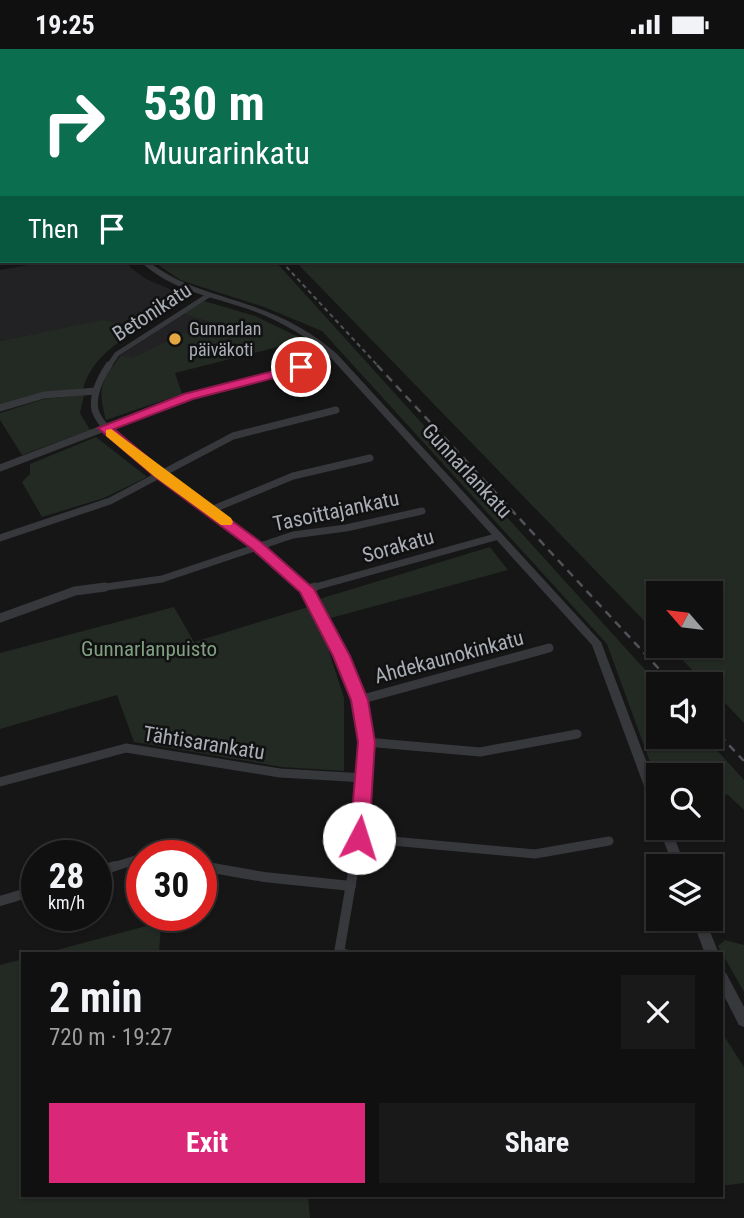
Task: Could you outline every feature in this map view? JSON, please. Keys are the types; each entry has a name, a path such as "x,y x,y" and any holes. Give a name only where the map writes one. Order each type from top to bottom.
{"street":[{"name":"Gunnarlankatu","path":"146,263 165,278 263,312 314,338 597,644 646,776"},
{"name":"Betonikatu","path":"96,391 104,372 117,354 209,295"},
{"path":"0,468 188,396 301,367"},
{"path":"0,408 44,395 96,391 95,409 105,428 159,474 212,510 307,589 342,656 359,700 366,742 359,838 338,952"},
{"path":"0,538 110,501 233,436 336,410"},
{"path":"212,510 293,476 370,458"},
{"name":"Tasoittajankatu","path":"0,618 75,591 162,579 293,535 346,528 422,511"},
{"name":"Sorakatu","path":"307,589 499,536"},
{"name":"Ahdekaunokinkatu","path":"359,700 549,648"},
{"path":"366,742 480,752 577,734"},
{"name":"Tähtisarankatu","path":"0,782 126,748 280,773 365,778"},
{"path":"359,838 535,854 609,841"},
{"path":"217,869 264,877 351,886"},
{"path":"0,901 21,895"},
{"path":"703,931 711,952"},
{"path":"723,981 744,1021"}],"shaded area":[{"path":"39,263 127,263 146,279 186,296 185,301 137,329 103,321 0,341 0,270"},
{"name":"Gunnarlan päiväkoti","path":"183,314 219,325 217,335 140,360 121,355"}],"green space":[{"path":"156,263 277,263 647,672 646,749 716,749 744,780 744,810 727,794 723,796 723,763 650,763 607,644 322,331 264,307 180,280"},
{"path":"297,263 744,263 744,723 723,701 723,672 694,672 681,658 723,658 723,581 646,581 646,623"},
{"path":"204,301 255,316 305,340 175,373 182,394 106,420 102,400 103,385 121,355 133,358 184,333 197,337 201,334 216,335 219,325 183,314"},
{"path":"103,320 137,329 97,362 83,389 0,405 0,341"},
{"path":"84,395 80,413 90,430 22,455 0,420 0,413 44,399"},
{"path":"96,437 147,477 104,498 42,517 22,482 30,474 30,464"},
{"name":"Gunnarlanpuisto","path":"490,547 508,570 327,619 325,617 325,639 344,698 344,771 282,767 134,742 117,695 0,729 0,653 174,607 194,642 318,604 316,600"},
{"path":"128,931 160,931 159,952 49,952"},
{"path":"725,940 744,945 744,992 723,952 718,946"},
{"path":"21,960 21,1197 308,1197 310,1218 0,1218 0,965"},
{"path":"723,1036 744,1067 744,1183 723,1186"}],"railway":[{"path":"283,263 379,367"},
{"path":"377,365 662,672"},
{"path":"723,739 744,761"}],"slow traffic":[{"path":"111,433 159,474 226,522"}],"place":[{"name":"Gunnarlan päiväkoti","path":"175,339"}],"route":[{"path":"301,367 188,396 105,428 159,474 212,510 307,589 342,656 359,700 366,742 359,838"}]}
